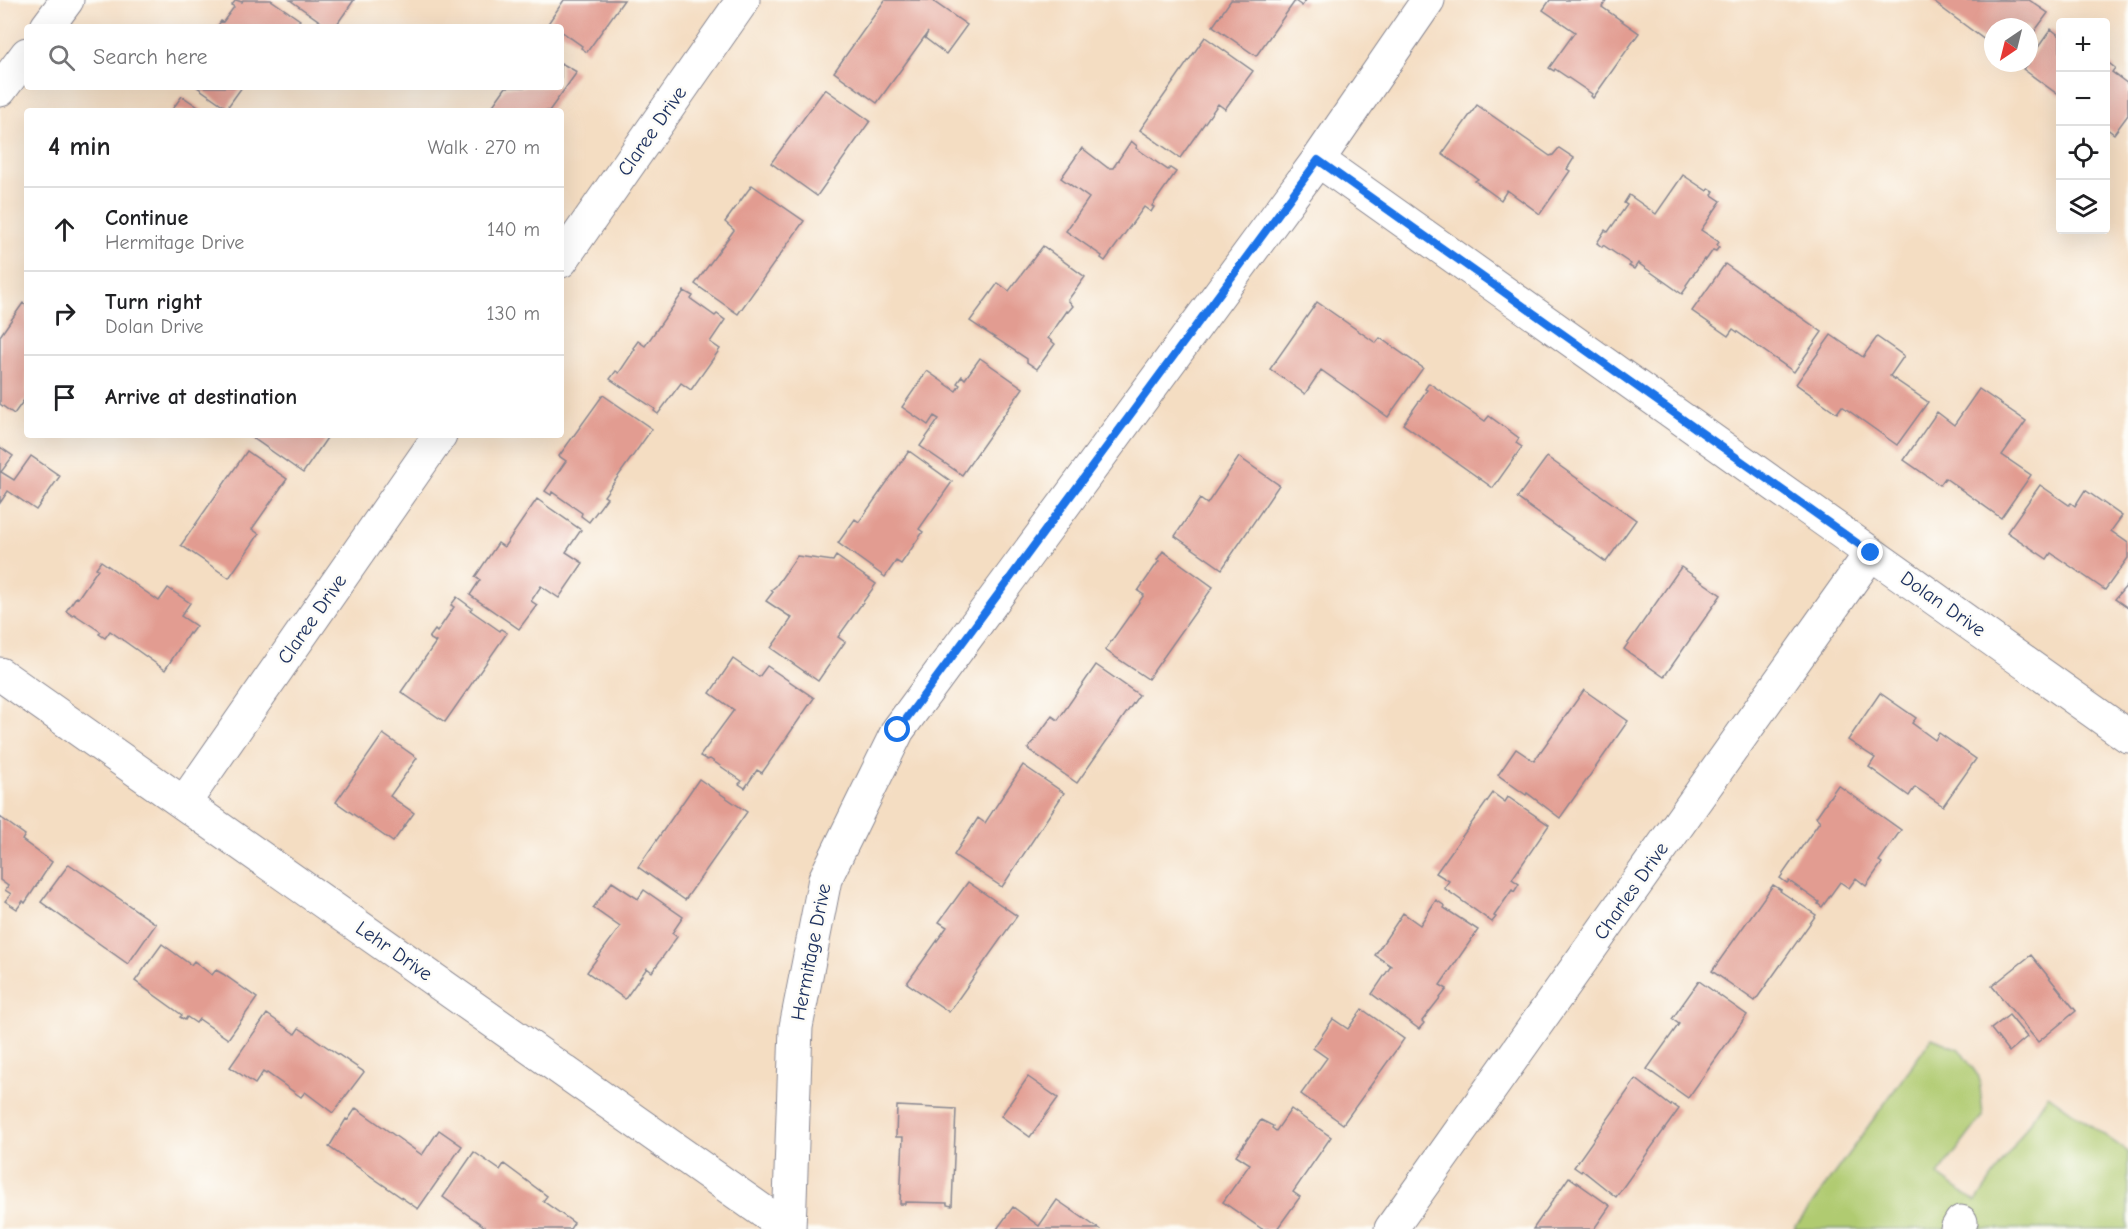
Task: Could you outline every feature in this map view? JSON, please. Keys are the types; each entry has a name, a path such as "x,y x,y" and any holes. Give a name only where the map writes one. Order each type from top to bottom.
{"street":[{"path":"49,24 67,0"},
{"name":"Claree Drive","path":"564,257 743,0"},
{"name":"Hermitage Drive","path":"788,1229 796,1027 825,879 898,730 1318,160 1428,0"},
{"path":"0,90 24,58"},
{"name":"Dolan Drive","path":"1318,160 2128,736"},
{"name":"Claree Drive","path":"184,803 438,438"},
{"name":"Charles Drive","path":"1391,1229 1871,553"},
{"name":"Lehr Drive","path":"0,674 788,1229"}],"green space":[{"path":"1932,1038 1959,1049 1979,1077 1983,1116 1938,1175 1976,1202 2048,1095 2128,1152 2128,1229 1794,1229"}],"building":[{"path":"236,0 242,2 243,0 271,0 300,20 296,24 219,24 234,7 232,5"},
{"path":"290,0 354,0 337,24 324,24"},
{"path":"564,0 624,0 587,52 564,33 564,24 548,24"},
{"path":"885,0 931,0 967,25 946,54 925,38 928,32 877,103 834,72"},
{"path":"1231,0 1306,0 1302,6 1295,1 1256,56 1213,26"},
{"path":"1550,0 1607,0 1602,7 1639,33 1593,98 1592,94 1555,69 1554,71 1549,68 1575,32 1543,10"},
{"path":"1931,0 2029,0 2048,13 2038,27 2038,18 1984,18 1984,39"},
{"path":"2051,29 2056,33 2056,93 2027,72 2038,72 2038,47"},
{"path":"1205,37 1253,71 1225,109 1218,104 1180,158 1140,130"},
{"path":"2110,64 2115,68 2112,72 2128,84 2128,115 2114,134 2110,131"},
{"path":"564,65 577,72 551,108 491,108 504,90 564,90"},
{"path":"825,89 870,121 817,196 771,163"},
{"path":"201,90 240,90 227,108"},
{"path":"182,96 200,108 173,108"},
{"path":"1477,105 1550,156 1559,148 1574,158 1567,169 1570,171 1540,214 1507,190 1501,200 1475,181 1478,179 1442,154"},
{"path":"1131,141 1137,146 1136,148 1168,170 1170,168 1176,172 1152,206 1154,207 1151,212 1144,207 1105,261 1101,258 1102,256 1066,231 1089,198 1061,178 1082,148 1108,168 1113,168"},
{"path":"1683,175 1707,191 1709,188 1714,191 1712,195 1721,201 1701,230 1719,242 1717,245 1719,247 1716,251 1713,250 1706,260 1704,259 1682,294 1638,263 1634,269 1629,266 1631,264 1597,243 1605,230 1608,232 1627,205 1624,203 1629,195 1656,214"},
{"path":"752,185 804,221 738,314 695,284 734,230 725,222"},
{"path":"1043,246 1085,277 1068,300 1073,306 1048,338 1055,344 1037,369 1027,362 1027,359 970,321 998,283 1009,291"},
{"path":"1725,264 1822,332 1794,372 1733,329 1728,336 1692,311"},
{"path":"684,291 693,296 691,299 715,316 717,314 725,320 710,342 720,349 691,390 681,383 658,414 654,411 655,409 610,379 616,371 619,373 638,341 645,346"},
{"path":"1317,302 1376,343 1380,338 1423,368 1388,417 1321,370 1305,394 1270,369"},
{"path":"23,303 24,400 14,414 0,404 0,336"},
{"path":"1831,335 1863,357 1877,337 1904,356 1890,376 1928,402 1897,445 1842,406 1837,413 1796,384"},
{"path":"980,358 1023,388 962,475 920,446 939,419 934,416 928,425 902,407 927,371 956,391 960,385 957,383 962,376 965,379"},
{"path":"1429,383 1485,421 1489,416 1519,438 1516,443 1522,447 1493,488 1403,424 1427,390 1425,389"},
{"path":"1979,389 2026,421 2002,455 2031,475 2001,518 1945,478 1940,485 1904,460 1937,412 1954,425"},
{"path":"603,395 652,429 604,496 607,498 589,522 581,516 582,513 552,492 551,495 545,491 566,461 559,456"},
{"path":"253,438 327,438 303,473"},
{"path":"0,447 13,456 1,472 14,480 31,456 60,476 36,510 8,491 0,503"},
{"path":"247,451 287,479 252,529 259,534 229,578 181,545"},
{"path":"909,451 952,482 919,529 923,532 901,564 896,561 885,577 838,543 855,519 859,522"},
{"path":"1239,457 1279,485 1222,569 1175,536 1200,499 1207,504"},
{"path":"1547,457 1636,520 1606,562 1517,498"},
{"path":"2040,485 2069,505 2071,503 2075,506 2085,490 2122,516 2111,531 2128,543 2128,558 2105,590 2051,553 2047,559 2007,532"},
{"path":"537,499 581,530 566,552 583,563 559,598 541,586 531,601 537,605 519,629 470,595 480,580 475,577 498,543 504,547"},
{"path":"1163,551 1213,587 1148,679 1105,650 1144,595 1138,591 1159,561 1157,560"},
{"path":"797,556 833,561 836,556 876,584 838,637 845,642 818,681 771,648 792,618 766,601 773,592 771,590"},
{"path":"101,561 159,601 168,588 190,603 181,616 196,626 165,670 110,631 105,638 99,634 101,632 66,611 76,597 78,598"},
{"path":"1681,567 1721,595 1664,677 1624,649"},
{"path":"2128,584 2128,608 2115,599"},
{"path":"457,597 472,608 470,610 500,631 501,629 507,633 445,722 401,692 436,642 429,638 435,630 437,632 454,607 451,605"},
{"path":"733,659 759,677 767,666 814,698 762,773 757,770 745,788 739,784 742,781 710,759 707,760 700,756 734,710 710,693"},
{"path":"1096,665 1139,695 1077,783 1028,749 1052,716 1058,720"},
{"path":"1584,690 1628,721 1560,818 1498,775 1516,749 1534,761"},
{"path":"1880,693 1916,718 1912,723 1935,740 1939,733 1976,759 1943,806 1915,787 1909,796 1869,767 1875,758 1848,740"},
{"path":"383,734 417,758 390,796 414,813 393,842 336,802"},
{"path":"1023,765 1064,793 1002,887 954,855 978,818 985,823"},
{"path":"699,779 747,812 685,900 638,867"},
{"path":"1838,785 1901,830 1879,861 1882,863 1866,886 1856,878 1849,888 1840,882 1822,907 1818,904 1819,902 1789,881 1787,883 1780,878 1820,821 1816,817"},
{"path":"1493,793 1505,802 1508,797 1549,825 1512,879 1519,884 1514,892 1512,890 1492,922 1444,888 1449,881 1436,873"},
{"path":"0,817 25,835 22,840 52,862 25,903 23,901 17,909 5,901 11,894 5,890 8,886 0,880"},
{"path":"69,864 156,924 128,964 41,902"},
{"path":"612,882 638,899 644,890 683,917 672,933 677,937 652,972 647,968 625,999 587,972 620,927 593,908"},
{"path":"968,882 1017,916 949,1012 907,983 947,927 939,922"},
{"path":"1773,885 1816,915 1755,1001 1712,971"},
{"path":"1436,900 1445,906 1444,908 1478,930 1440,985 1447,989 1422,1021 1424,1023 1419,1029 1372,994 1391,966 1375,955 1403,913 1420,925"},
{"path":"162,944 191,965 194,961 212,975 216,970 257,998 228,1039 199,1019 196,1023 187,1017 185,1020 180,1017 182,1015 135,981"},
{"path":"2031,955 2076,1011 2038,1042 1992,986"},
{"path":"1699,981 1747,1015 1688,1098 1647,1069 1679,1024 1672,1019"},
{"path":"1362,1009 1404,1039 1343,1124 1301,1094 1327,1058 1313,1048 1333,1019 1348,1029"},
{"path":"267,1014 295,1034 299,1028 364,1072 333,1113 305,1092 301,1097 267,1073 263,1072 255,1084 230,1067"},
{"path":"2009,1015 2027,1037 2009,1052 1991,1029"},
{"path":"1028,1077 1058,1098 1030,1137 1001,1116"},
{"path":"1636,1079 1671,1106 1672,1104 1679,1109 1616,1197 1582,1170 1581,1172 1574,1167"},
{"path":"897,1106 956,1109 952,1206 947,1203 905,1202 905,1204 900,1204 903,1137 896,1137"},
{"path":"356,1108 422,1155 439,1130 462,1146 418,1209 329,1147 346,1119 348,1120"},
{"path":"1291,1109 1331,1137 1293,1192 1300,1197 1277,1229 1262,1229 1223,1202 1250,1164 1236,1155 1261,1120 1273,1126 1272,1128 1276,1131"},
{"path":"474,1152 500,1170 504,1164 547,1196 543,1201 574,1223 570,1229 488,1229 443,1197"},
{"path":"1569,1177 1610,1206 1594,1229 1533,1229"},
{"path":"1057,1200 1099,1229 997,1229 1013,1207 1039,1226"}],"route":[{"path":"898,730 1318,160 1871,553"}]}
